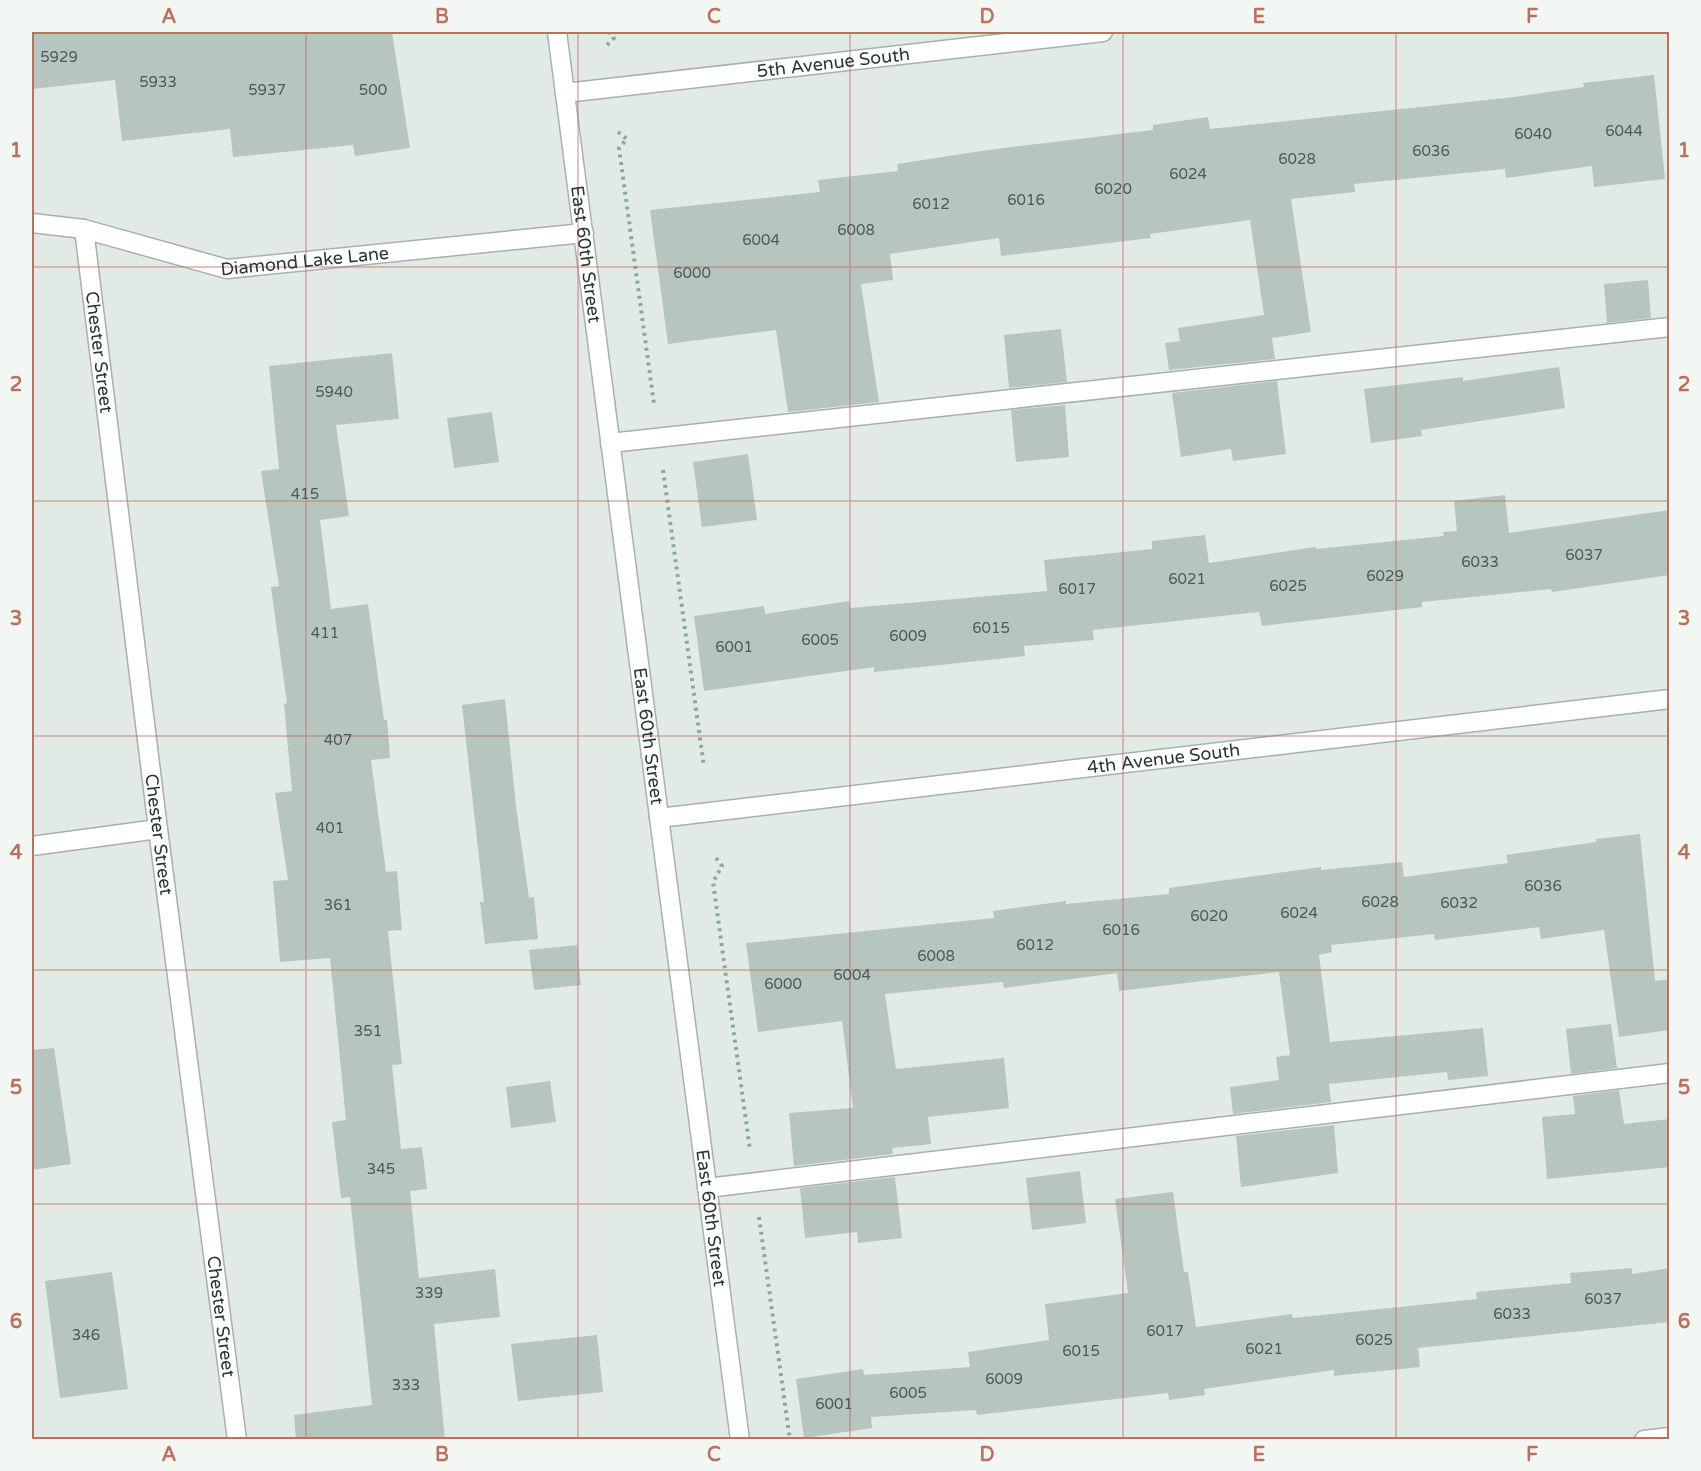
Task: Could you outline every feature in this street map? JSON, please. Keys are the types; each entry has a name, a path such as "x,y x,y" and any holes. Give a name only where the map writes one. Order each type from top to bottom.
{"street":[{"name":"East 60th Street","path":"557,32 740,1440"},
{"name":"5th Avenue South","path":"565,93 1103,32"},
{"name":"Diamond Lake Lane","path":"32,223 84,229 227,269 584,233"},
{"name":"Chester Street","path":"84,229 237,1440"},
{"path":"610,443 1670,327"},
{"name":"4th Avenue South","path":"659,818 1670,699"},
{"path":"32,846 158,829"},
{"path":"707,1188 1670,1073"},
{"path":"1644,1440 1670,1437"}],"path":[{"path":"607,45 614,38 609,32"}],"building":[{"path":"32,32 392,32 410,148 355,156 353,145 233,157 230,129 122,141 115,80 32,89"},
{"path":"1654,75 1665,179 1594,187 1592,166 1506,178 1505,169 1354,184 1355,192 1291,199 1311,332 1272,338 1275,359 1169,370 1165,343 1180,341 1178,328 1264,315 1250,220 1150,234 1151,238 1001,256 999,238 890,254 893,280 861,284 879,402 788,412 776,330 668,344 650,210 820,192 818,180 898,171 897,164 988,150 1153,130 1153,125 1208,117 1210,129 1506,98 1584,87 1583,83"},
{"path":"1648,280 1651,318 1607,323 1604,284"},
{"path":"1061,329 1067,382 1009,388 1004,335"},
{"path":"392,353 399,419 336,425 349,516 320,520 331,609 368,604 384,720 387,720 390,758 371,760 386,872 397,871 402,930 388,931 402,1064 392,1065 401,1149 422,1147 427,1189 410,1191 419,1278 495,1269 500,1317 434,1324 445,1440 296,1440 294,1415 372,1405 350,1197 341,1198 332,1122 346,1120 330,958 280,962 273,881 288,880 275,793 292,791 284,704 287,703 271,587 279,586 261,471 279,469 269,366"},
{"path":"1559,367 1565,408 1421,430 1422,436 1371,443 1364,389 1463,377 1463,381"},
{"path":"1277,381 1286,454 1233,461 1231,449 1181,457 1172,393"},
{"path":"1065,405 1069,457 1016,462 1011,410"},
{"path":"492,412 499,462 454,468 447,418"},
{"path":"748,454 757,520 702,527 693,462"},
{"path":"1505,495 1509,533 1670,510 1670,575 1552,592 1551,589 1422,602 1422,607 1262,626 1259,612 1093,630 1094,640 1024,646 1025,656 874,672 874,667 704,691 694,616 764,606 765,614 849,601 850,608 1047,591 1044,560 1152,549 1152,541 1205,535 1209,563 1315,547 1316,549 1444,536 1443,532 1457,531 1454,501"},
{"path":"505,699 516,806 529,898 534,897 538,939 485,944 480,902 484,902 462,705"},
{"path":"1640,834 1655,981 1670,979 1670,1030 1619,1037 1604,930 1541,939 1539,927 1435,940 1434,934 1331,945 1332,952 1319,955 1330,1042 1483,1028 1488,1076 1448,1080 1447,1072 1329,1084 1331,1102 1233,1114 1230,1087 1279,1080 1276,1057 1290,1055 1279,972 1119,991 1117,973 1004,988 1003,982 885,994 896,1069 1004,1058 1009,1108 928,1117 931,1144 892,1148 893,1154 794,1166 789,1113 853,1108 842,1021 758,1032 746,943 994,918 993,911 1066,901 1066,904 1169,894 1169,888 1321,867 1321,870 1402,862 1404,877 1508,863 1506,855 1596,842 1596,839"},
{"path":"577,945 581,985 534,990 529,950"},
{"path":"1611,1024 1617,1068 1571,1074 1566,1029"},
{"path":"54,1048 71,1164 32,1170 32,1050"},
{"path":"550,1081 556,1122 511,1128 506,1087"},
{"path":"1619,1090 1624,1124 1670,1119 1670,1167 1547,1179 1542,1117 1575,1114 1573,1096"},
{"path":"1334,1125 1338,1173 1241,1187 1236,1136"},
{"path":"1080,1171 1086,1223 1032,1230 1026,1178"},
{"path":"895,1177 902,1238 858,1243 857,1232 805,1238 800,1188"},
{"path":"1173,1192 1184,1272 1188,1272 1196,1327 1292,1314 1293,1318 1477,1299 1476,1292 1571,1283 1570,1273 1632,1268 1632,1274 1670,1268 1670,1322 1418,1348 1420,1367 1334,1376 1334,1370 1204,1389 1205,1395 1169,1400 1168,1393 977,1415 976,1410 871,1417 872,1428 804,1438 796,1379 863,1369 864,1375 970,1367 968,1352 1049,1340 1045,1304 1128,1293 1115,1199"},
{"path":"112,1272 128,1389 60,1398 45,1281"},
{"path":"597,1335 603,1392 518,1401 511,1344"}]}
